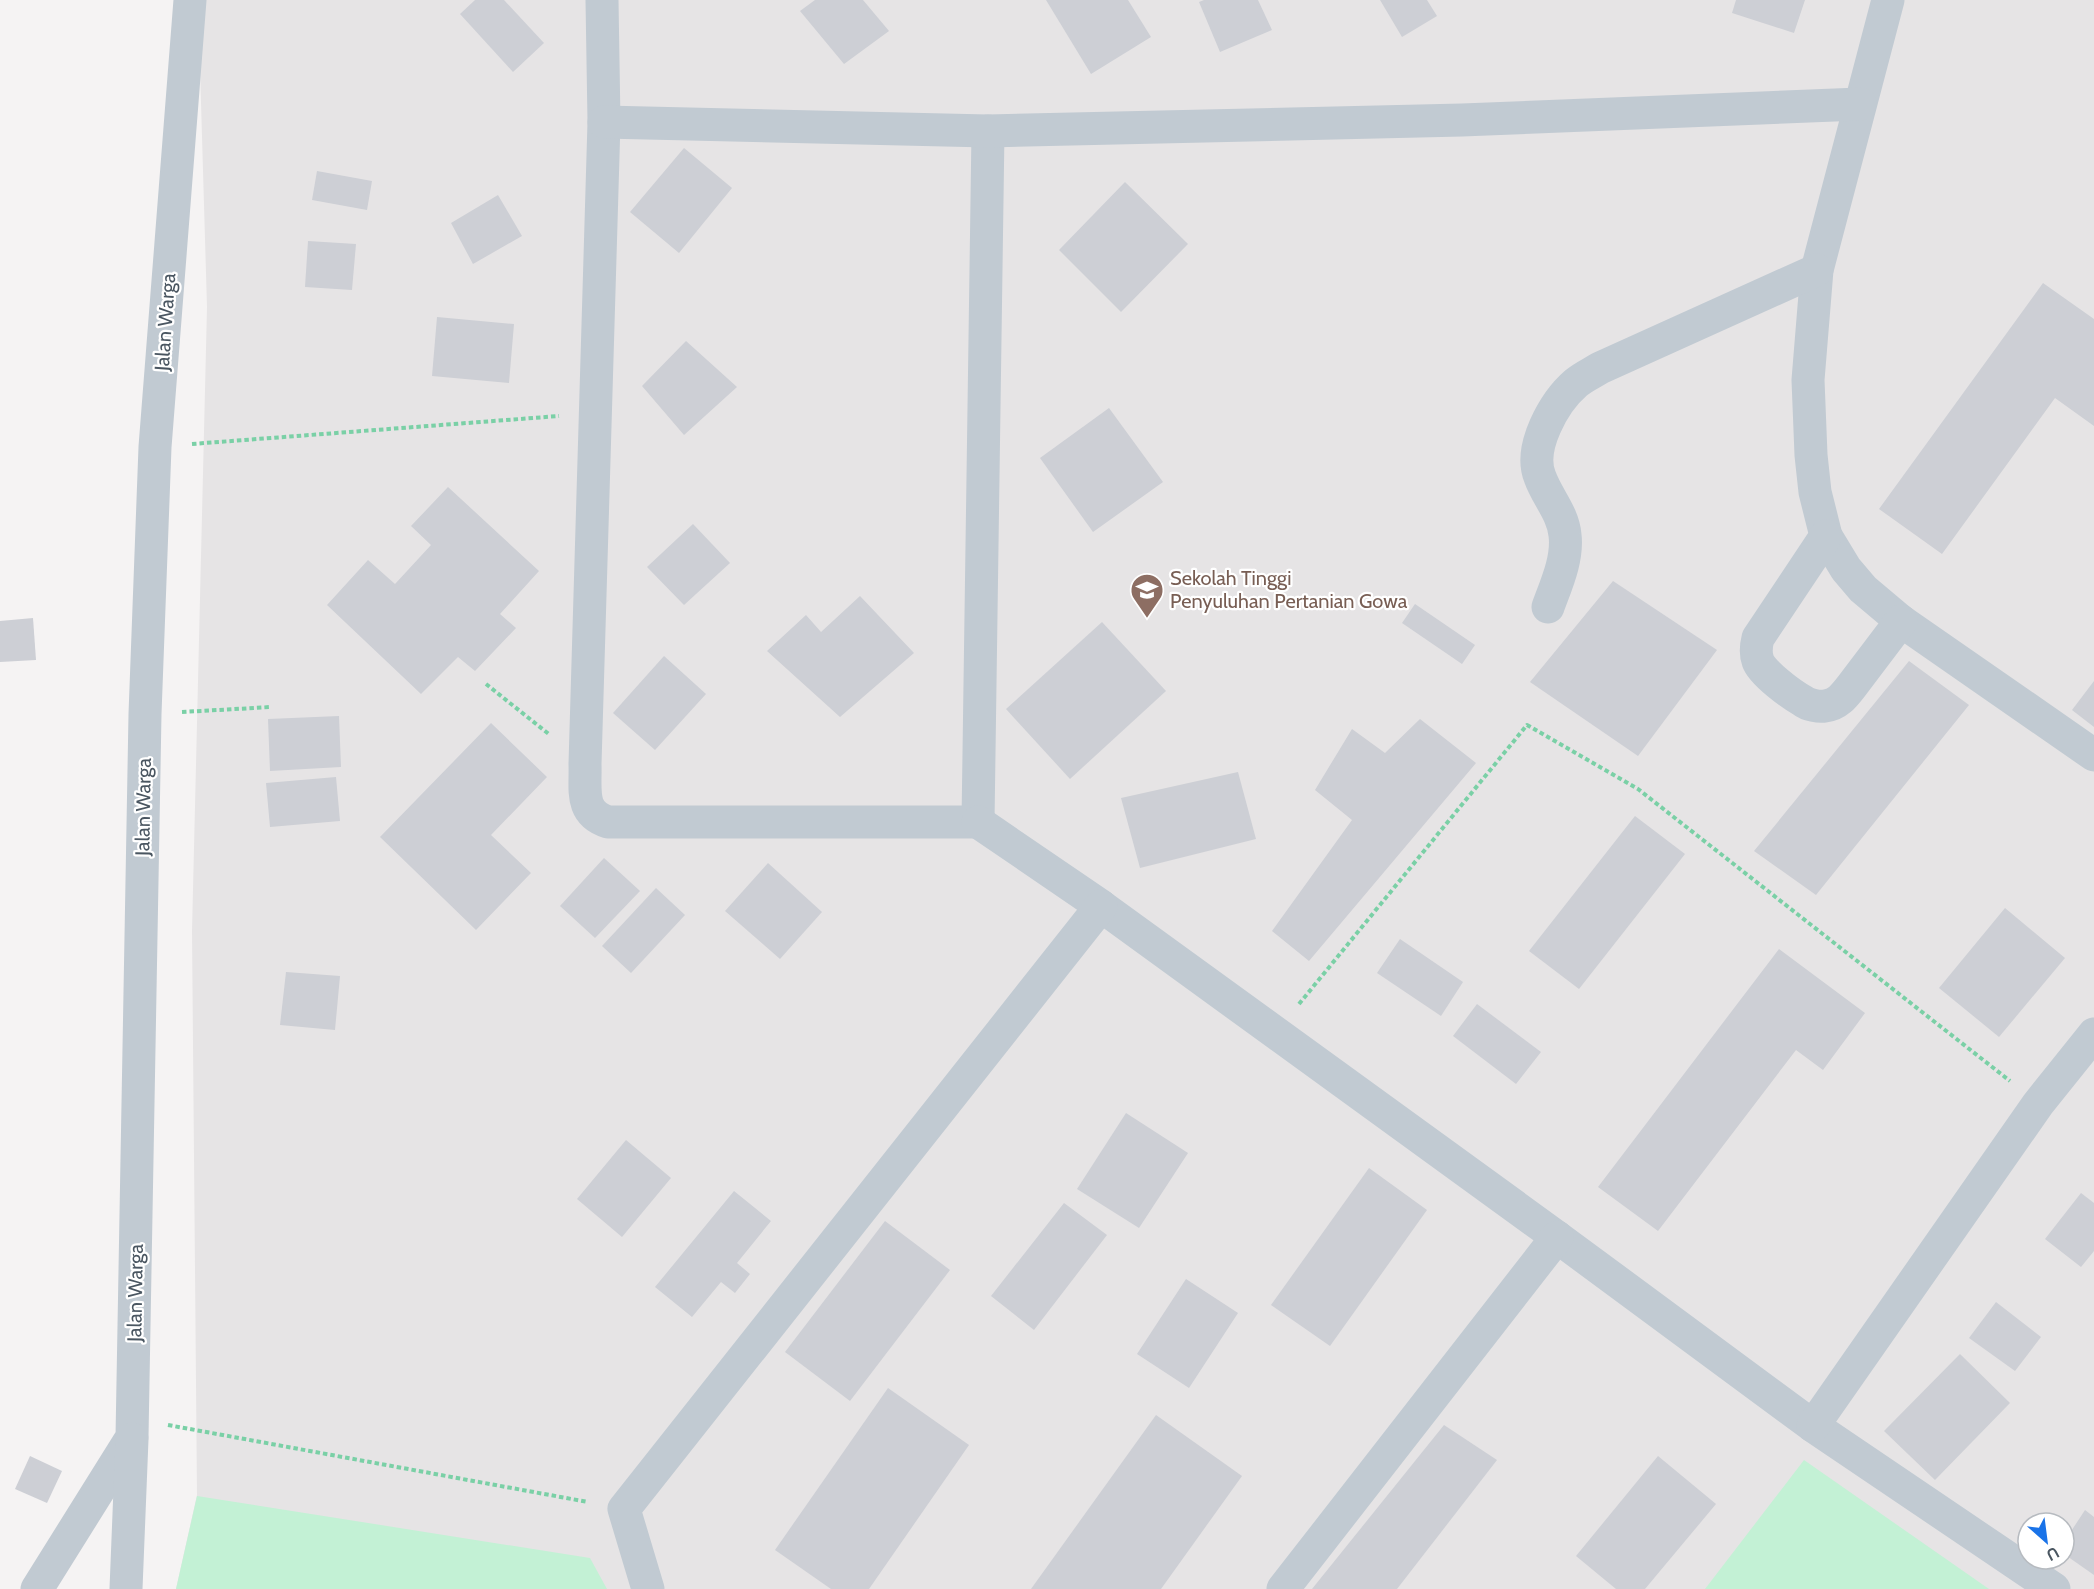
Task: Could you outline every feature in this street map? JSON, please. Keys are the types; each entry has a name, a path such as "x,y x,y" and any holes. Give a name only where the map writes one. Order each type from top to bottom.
{"street":[{"name":"Jalan Warga","path":"126,1589 132,1428 145,714 155,447 190,0"},
{"path":"602,0 604,122 585,764 586,798 590,812 596,818 608,822 978,822 1101,906 1813,1426 2054,1589"},
{"path":"1888,0 1817,270 1808,380 1815,492 1826,536 1846,569 1863,589 1901,621 2094,755"},
{"path":"604,122 988,131 1462,120 1860,105"},
{"path":"978,822 988,131"},
{"path":"1548,607 1562,565 1566,537 1562,518 1539,476 1535,462 1538,444 1562,398 1577,382 1600,369 1817,270"},
{"path":"1826,536 1758,638 1755,649 1758,663 1804,703 1825,706 1834,704 1843,698 1901,621"},
{"path":"648,1589 624,1509 1101,906"},
{"path":"1813,1426 2038,1104 2094,1034"},
{"path":"1283,1589 1557,1237"},
{"path":"37,1589 132,1428"}],"path":[{"path":"155,447 595,413"},
{"path":"486,684 585,764"},
{"path":"145,714 271,707"},
{"path":"1275,1034 1527,725 1638,789 2038,1104"},
{"path":"132,1428 624,1509"}],"shaded area":[{"name":"Sekolah Tinggi Penyuluhan Pertanian Gowa","path":"198,0 2094,0 2094,1589 176,1589 197,1495 192,931 207,307"}],"green space":[{"path":"1804,1460 1989,1589 1705,1589"},
{"path":"197,1496 590,1558 607,1589 176,1589"}],"building":[{"path":"475,0 504,0 544,43 513,72 460,14"},
{"path":"815,0 863,0 889,31 844,64 800,11"},
{"path":"1046,0 1128,0 1151,37 1091,74"},
{"path":"1204,0 1258,0 1272,30 1220,52 1199,2"},
{"path":"1380,0 1427,0 1437,16 1402,37"},
{"path":"1736,0 1805,0 1794,33 1732,13"},
{"path":"684,148 732,188 679,253 630,212"},
{"path":"317,171 372,181 367,210 312,200"},
{"path":"1125,182 1188,244 1121,312 1059,250"},
{"path":"498,195 522,236 473,264 451,223"},
{"path":"308,241 356,244 352,290 305,287"},
{"path":"2043,283 2094,319 2094,426 2055,398 1942,554 1879,509"},
{"path":"437,317 514,324 509,383 432,376"},
{"path":"686,341 737,387 684,435 642,386"},
{"path":"1109,408 1163,482 1093,532 1040,458"},
{"path":"448,487 539,571 500,614 516,628 475,671 458,657 421,694 327,605 368,560 395,584 431,545 411,526"},
{"path":"693,524 730,563 684,605 647,567"},
{"path":"1613,581 1717,650 1638,756 1530,682"},
{"path":"860,596 914,653 840,717 767,651 806,615 821,632"},
{"path":"1415,604 1475,645 1462,664 1402,623"},
{"path":"33,618 36,660 0,662 0,621"},
{"path":"1102,622 1166,691 1070,779 1006,709"},
{"path":"664,656 706,694 655,750 613,713"},
{"path":"1909,661 1969,705 1816,895 1754,851"},
{"path":"2094,681 2094,727 2072,710"},
{"path":"339,716 341,767 270,771 268,719"},
{"path":"1420,719 1476,763 1309,961 1272,931 1352,820 1315,790 1352,729 1385,753"},
{"path":"491,723 547,777 491,835 531,873 476,930 380,837"},
{"path":"1238,772 1256,839 1140,868 1121,798"},
{"path":"336,777 340,821 270,827 266,783"},
{"path":"1635,816 1685,854 1579,989 1529,951"},
{"path":"604,858 640,891 595,938 560,906"},
{"path":"768,863 822,912 780,959 725,911"},
{"path":"656,888 685,915 631,973 602,946"},
{"path":"2005,908 2065,958 1999,1037 1939,988"},
{"path":"1400,939 1463,982 1441,1016 1377,973"},
{"path":"1779,949 1865,1013 1823,1070 1796,1050 1658,1231 1598,1187"},
{"path":"286,972 340,976 335,1030 280,1025"},
{"path":"1477,1004 1541,1052 1516,1084 1453,1036"},
{"path":"1126,1113 1188,1153 1139,1228 1077,1189"},
{"path":"626,1140 671,1178 622,1237 577,1199"},
{"path":"1369,1168 1427,1210 1330,1346 1271,1305"},
{"path":"734,1191 771,1221 737,1263 750,1274 735,1293 721,1282 692,1317 655,1287"},
{"path":"2081,1193 2094,1203 2094,1251 2081,1267 2045,1239"},
{"path":"1064,1203 1107,1235 1034,1330 991,1296"},
{"path":"885,1221 950,1270 850,1401 785,1352"},
{"path":"1186,1279 1238,1313 1189,1388 1137,1354"},
{"path":"1996,1302 2041,1337 2015,1371 1969,1338"},
{"path":"1960,1354 2010,1403 1935,1480 1884,1431"},
{"path":"888,1388 969,1445 869,1589 831,1589 775,1550"},
{"path":"1156,1415 1242,1476 1161,1589 1031,1589"},
{"path":"1444,1425 1497,1460 1397,1589 1312,1589"},
{"path":"30,1456 62,1471 47,1503 15,1489"},
{"path":"1658,1456 1716,1504 1645,1589 1616,1589 1576,1556"},
{"path":"2085,1510 2094,1517 2094,1575 2076,1562 2076,1524"}],"place":[{"name":"Sekolah Tinggi Penyuluhan Pertanian Gowa","path":"1147,619"}]}
